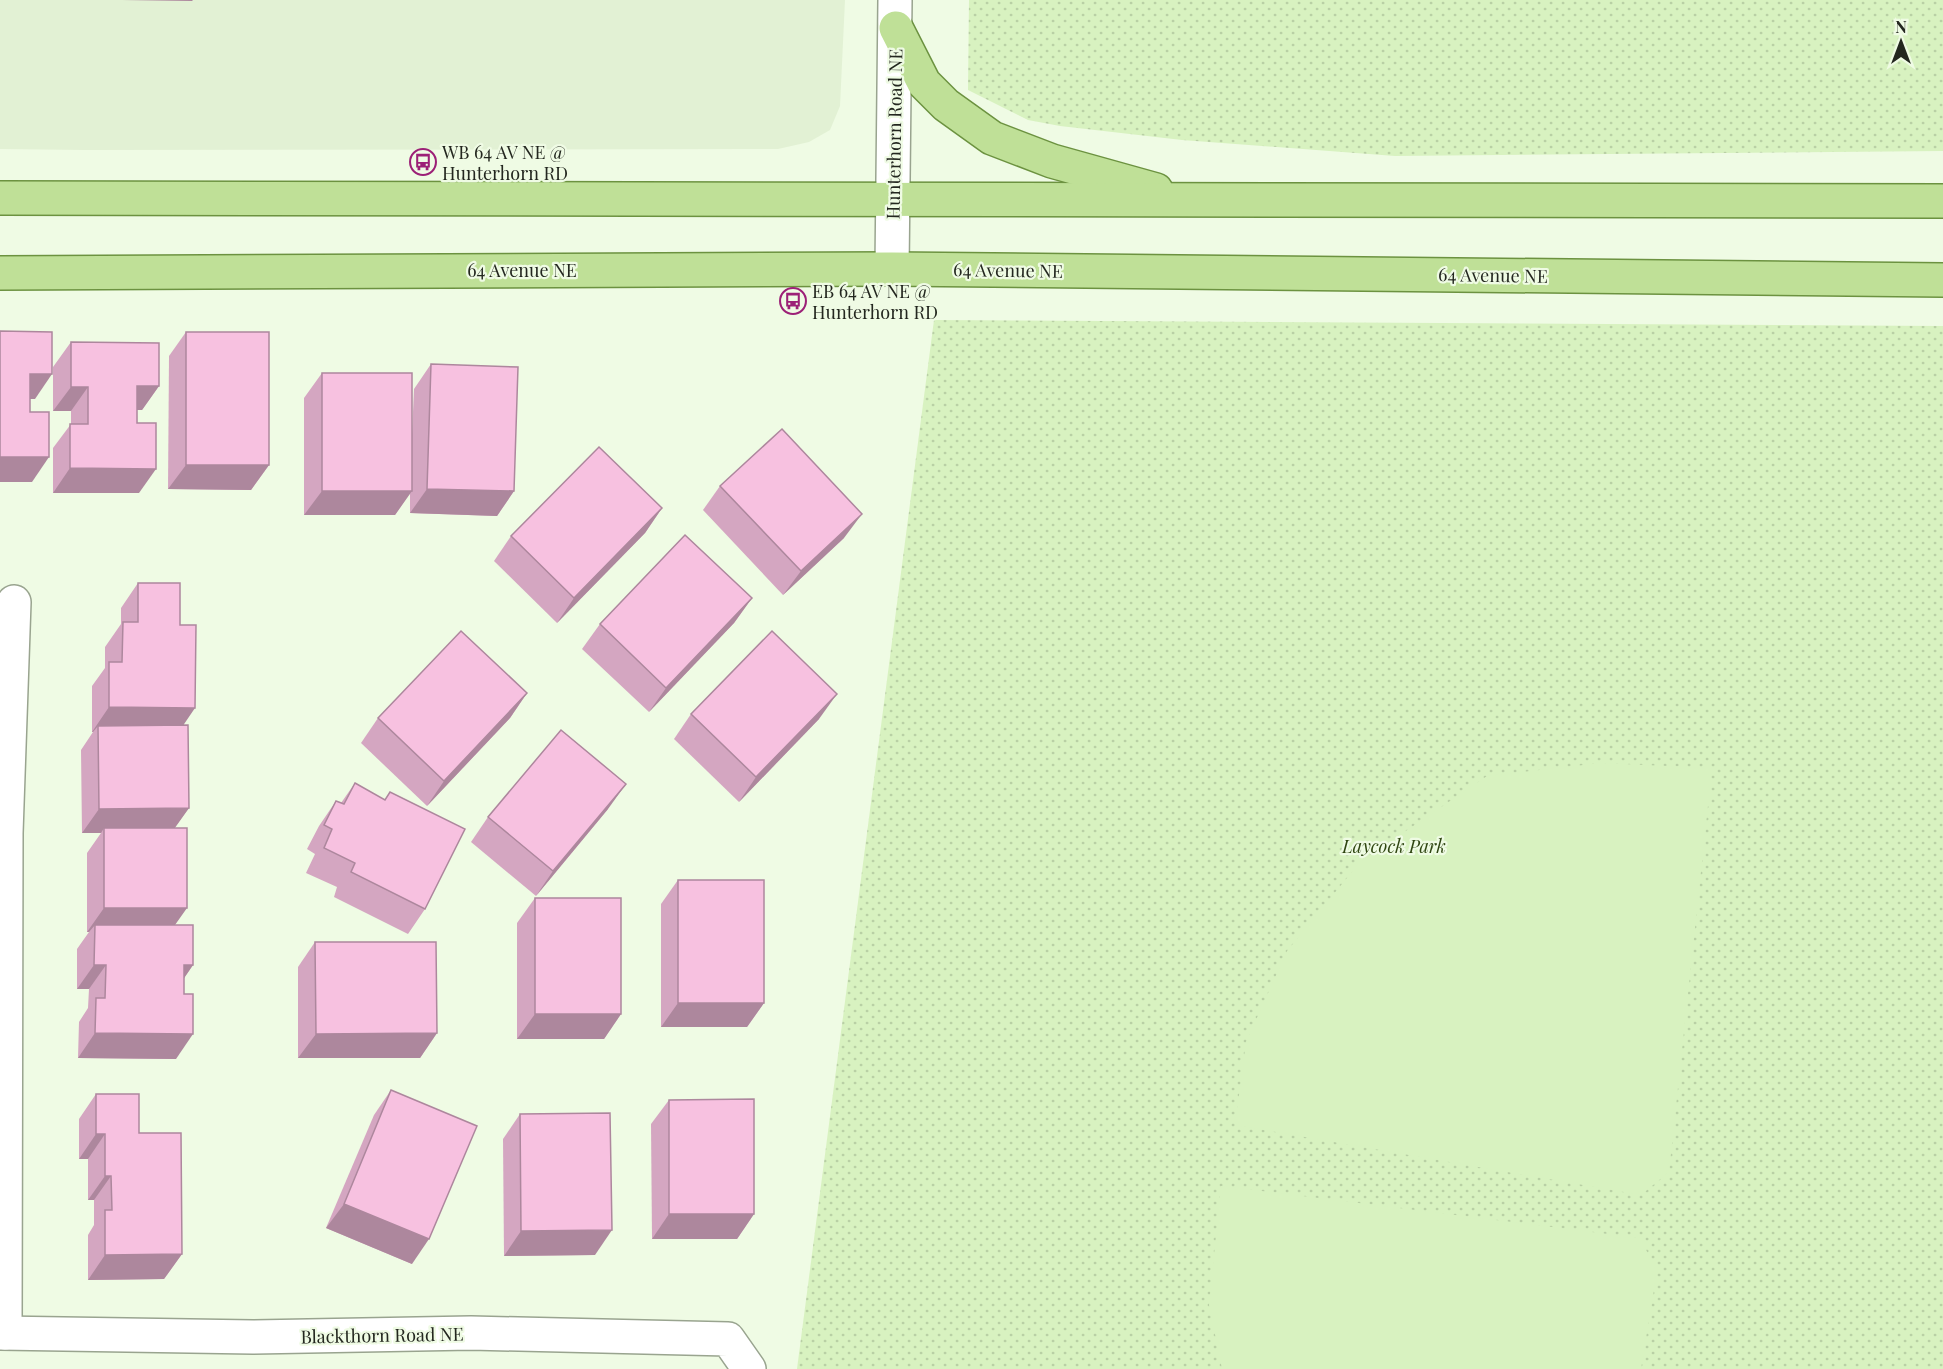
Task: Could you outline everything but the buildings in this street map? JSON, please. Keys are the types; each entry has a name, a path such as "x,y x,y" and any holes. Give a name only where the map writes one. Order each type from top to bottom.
{"main road":[{"path":"896,14 924,83 946,105 992,138 1052,161 1195,201"},
{"path":"0,198 1943,201"},
{"name":"64 Avenue NE","path":"0,273 892,269 1943,280"}],"street":[{"name":"Hunterhorn Road NE","path":"892,269 896,14"},
{"path":"2,1333 3,833 14,602"},
{"name":"Blackthorn Road NE","path":"2,1333 253,1336 471,1333 728,1339 749,1369"}],"shaded area":[{"path":"0,0 845,0 840,106 830,130 809,142 778,149 0,149"}],"green space":[{"path":"969,0 1943,0 1943,151 1395,156 1182,140 1060,126 1028,120 968,90"},
{"name":"Laycock Park","path":"934,320 1943,326 1943,1369 797,1369"},
{"path":"1601,763 1712,768 1669,1172 1641,1195 1235,1125 1246,1042 1287,951 1360,862 1487,776"},
{"path":"1221,1186 1640,1238 1657,1271 1641,1369 1222,1369 1209,1305"}],"place":[{"name":"WB 64 AV NE @ Hunterhorn RD","path":"423,162"},
{"name":"EB 64 AV NE @ Hunterhorn RD","path":"793,301"}]}
